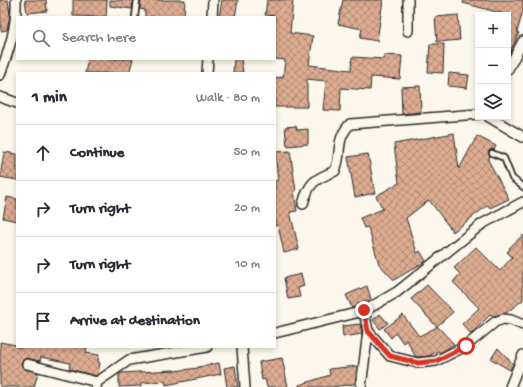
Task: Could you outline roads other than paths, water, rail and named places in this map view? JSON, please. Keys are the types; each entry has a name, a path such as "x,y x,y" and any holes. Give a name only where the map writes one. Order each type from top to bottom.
{"street":[{"path":"16,0 17,16"},
{"path":"212,16 213,0"},
{"path":"408,0 408,31"},
{"path":"0,75 16,21"},
{"path":"511,64 523,42"},
{"path":"207,72 208,60"},
{"path":"0,97 16,103"},
{"path":"303,204 307,188 320,176 336,170 339,162 339,150 342,134 350,124 475,114"},
{"path":"494,120 523,137"},
{"path":"276,333 364,310 397,292 482,224 523,202"},
{"path":"361,387 368,331 364,310"},
{"path":"368,331 390,356 418,363 436,361 466,346 496,322 503,319 523,325"},
{"path":"27,364 97,385 129,360 148,351 192,348"},
{"path":"242,348 244,387"},
{"path":"510,387 523,355"}],"lane":[{"path":"135,16 137,0"},
{"path":"492,153 504,158 512,178 523,187"}]}
